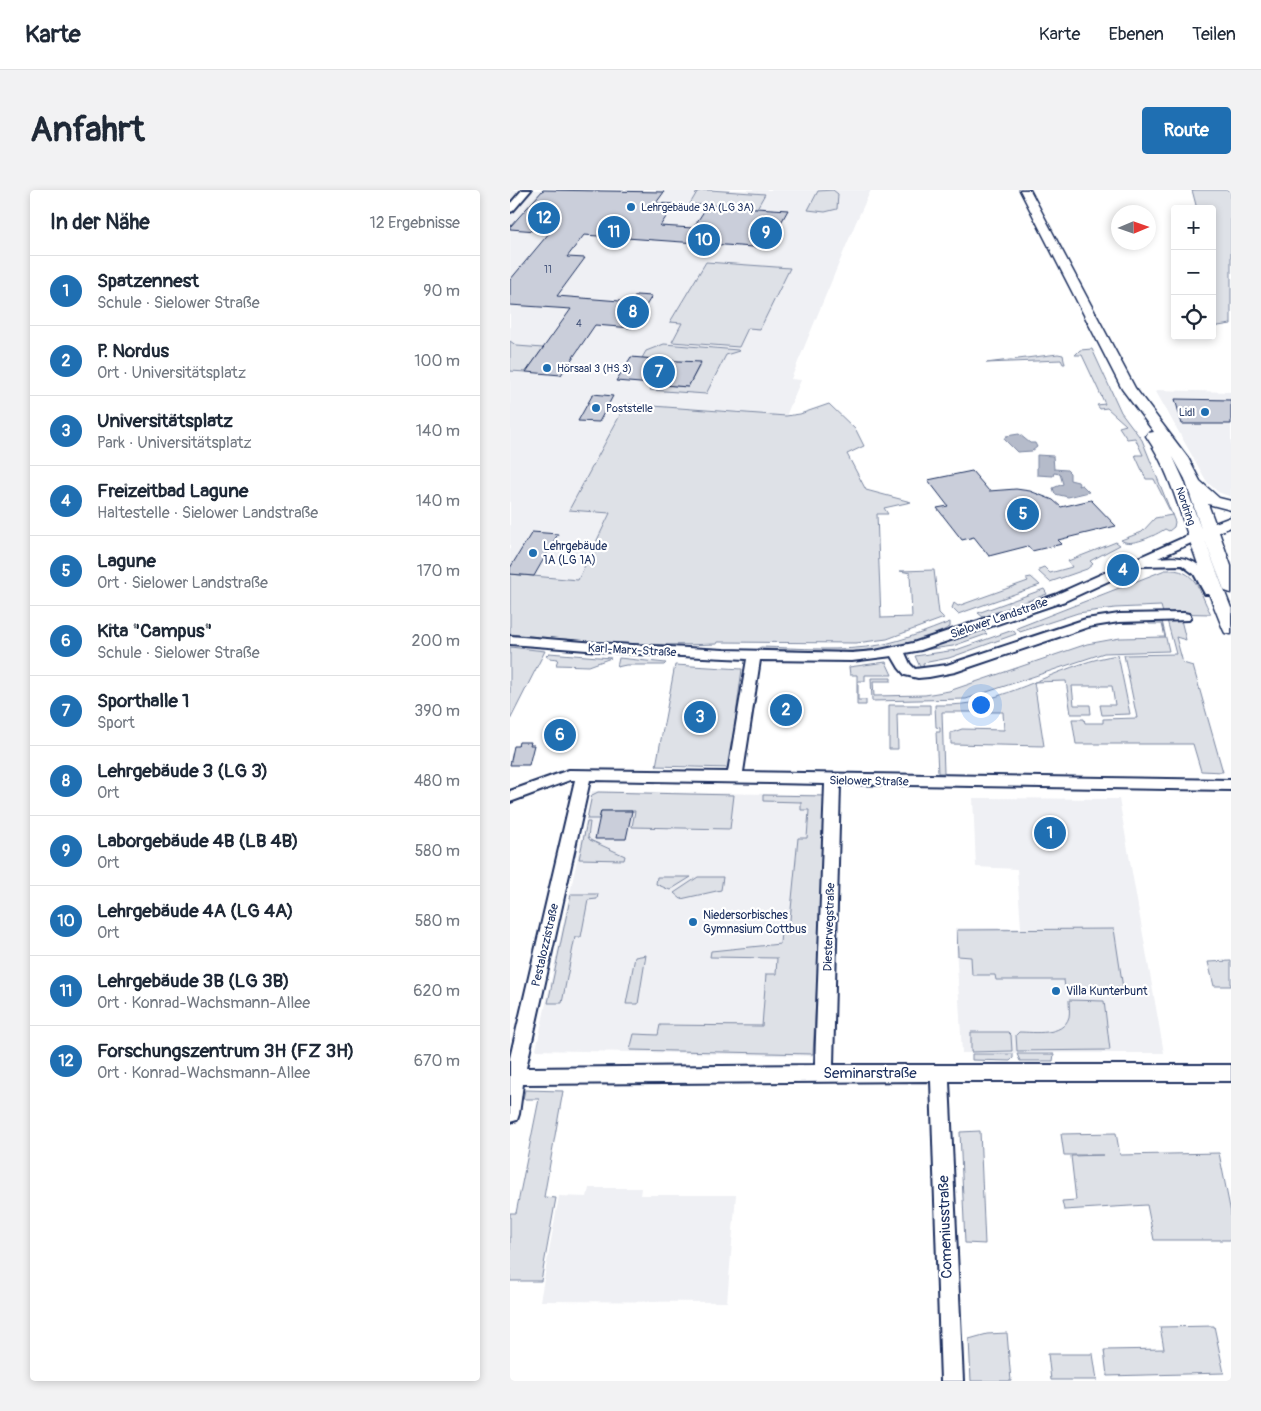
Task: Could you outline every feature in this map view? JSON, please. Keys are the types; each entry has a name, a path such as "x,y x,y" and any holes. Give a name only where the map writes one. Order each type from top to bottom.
{"main road":[{"name":"Nordring","path":"1025,190 1129,389 1176,449 1192,479 1221,607 1231,629"},
{"name":"Nordring","path":"1129,389 1132,402 1162,449 1231,588"},
{"path":"1192,479 1214,501 1231,506"},
{"name":"Sielower Landstraße","path":"1203,533 1231,522"}],"street":[{"path":"510,209 527,190"},
{"name":"Sielower Landstraße","path":"754,656 852,657 916,647 1060,598 1203,533"},
{"path":"1137,564 1170,561 1190,564 1204,576 1212,594 1221,607"},
{"path":"897,651 908,671 912,674 934,672 950,669 1086,623 1119,618 1184,617"},
{"name":"Karl-Marx-Straße","path":"510,640 631,650 754,656"},
{"path":"735,778 754,656"},
{"name":"Sielower Straße","path":"510,797 569,775 1231,785"},
{"name":"Pestalozzistraße","path":"510,1114 512,1076 584,775"},
{"name":"Diesterwegstraße","path":"824,1073 834,780"},
{"name":"Seminarstraße","path":"512,1076 824,1073 1231,1073"},
{"name":"Comeniusstraße","path":"940,1073 952,1381"}],"shaded area":[{"path":"510,190 871,190 791,379 801,380 786,416 626,405 570,510 610,512 578,580 539,637 545,651 510,721"},
{"path":"702,190 765,194 757,208 690,204 697,192"},
{"path":"833,190 838,194 837,209 825,212 808,210 818,191"},
{"path":"1192,190 1231,190 1231,324 1216,326 1216,205 1196,205"},
{"path":"706,262 790,268 760,329 748,328 739,347 672,342 682,323 670,322"},
{"path":"510,341 517,346 543,348 526,372 510,371"},
{"path":"664,344 739,351 726,355 706,394 650,390 653,384 688,387 701,363 642,358 646,351"},
{"path":"1092,349 1121,412 1142,440 1175,522 1174,527 1169,531 1165,529 1137,542 1121,540 1142,532 1155,518 1172,515 1154,479 1146,479 1135,455 1143,455 1135,438 1127,439 1119,427 1126,425 1107,408 1100,409 1097,405 1105,404 1082,355 1075,355 1080,350"},
{"path":"1058,354 1063,355 1065,364 1061,360 986,363"},
{"path":"1155,390 1231,392 1231,497 1218,492 1207,482"},
{"path":"626,404 786,416 800,414 829,404 856,430 864,446 847,454 866,490 911,502 884,508 888,514 877,514 881,618 912,617 910,573 900,571 934,570 939,613 944,618 887,639 856,643 718,642 717,644 665,645 587,641 510,634 510,574 578,580 610,513 569,510"},
{"path":"1116,542 1120,545 1090,561 1093,564 1087,569 1050,582 1039,572 1039,569 1044,567 1050,573 1072,567 1068,561"},
{"path":"1165,570 1176,570 1191,577 1196,583 1211,614 1163,613 1161,606 1115,608 1078,613 1020,632 1017,628"},
{"path":"1031,577 1040,585 958,614 952,608 954,603 958,606 1028,581 1026,578"},
{"path":"1044,589 1047,594 983,617 978,613"},
{"path":"1167,620 1181,620 1186,640 1176,637 1183,663 1193,666 1223,772 1201,771 1193,744 1076,744 1072,719 1084,719 1085,723 1103,723 1103,719 1137,718 1124,655 1176,654"},
{"path":"1148,621 1162,621 1169,651 1104,653 966,699 872,701 871,678 891,678 891,681 873,681 874,696 925,695 949,691 1087,644 1120,638 1165,637 1162,624 1149,624"},
{"path":"950,622 950,627 926,638 899,646 879,649 838,651 757,649 761,647 821,649 866,647 898,641"},
{"path":"983,630 987,634 953,646 924,650"},
{"path":"1013,630 1016,634 949,658 923,663 924,669 920,667 915,656 956,650"},
{"path":"510,647 545,651 510,720"},
{"path":"549,653 611,658 589,666 556,665 558,659 546,656"},
{"path":"1118,655 1130,714 1102,715 1100,705 1115,705 1112,686 1072,686 1074,705 1090,705 1091,714 1071,714 1066,681 1035,682 1081,664"},
{"path":"619,658 666,663 664,665 626,665 617,667"},
{"path":"886,662 892,675 865,675 865,681 858,681 858,700 866,700 866,705 857,705 857,675 850,675 849,667"},
{"path":"675,665 742,669 729,768 656,766"},
{"path":"1034,682 1044,746 951,744 951,733 962,729 1004,730 1003,712 942,712 944,773 938,773 936,732 940,732 940,728 936,727 935,705 957,705 989,699"},
{"path":"889,705 930,705 930,714 897,714 898,749 889,749"},
{"name":"Niedersorbisches Gymnasium Cottbus","path":"592,791 828,795 815,1056 536,1050"},
{"path":"598,792 734,795 730,829 632,827 635,811 601,811 599,819 587,819 592,795"},
{"path":"763,795 827,796 813,1054 630,1050 634,1034 658,1035 660,1025 762,1026 766,974 776,974 777,958 710,957 711,951 780,944 781,930 789,930 798,838 807,838 809,810 801,810 801,802 763,801"},
{"path":"973,798 1119,799 1164,1053 962,1053 955,928 1021,928 1017,869 976,867"},
{"path":"587,822 590,822 588,837 590,840 625,856 624,860 579,859"},
{"path":"657,877 691,877 670,890 656,884"},
{"path":"698,877 723,877 721,890 681,899 674,893"},
{"path":"571,894 598,894 597,899 588,900 581,937 575,937 562,1003 548,1003"},
{"path":"1114,929 1123,988 1065,988 1064,980 996,980 995,975 972,975 971,957 958,956 957,930"},
{"path":"646,955 638,1004 626,1004 635,957"},
{"path":"1231,961 1231,986 1214,986 1208,962"},
{"path":"1069,1000 1104,1001 1110,1050 1017,1051 1016,1035 1019,1032 1040,1033 1061,1028 1069,1017"},
{"path":"971,1032 1008,1032 1011,1035 1012,1051 971,1052"},
{"path":"972,1054 1013,1054 1013,1058 1010,1061 972,1060"},
{"path":"1017,1054 1054,1054 1053,1061 1020,1061"},
{"path":"525,1090 563,1091 544,1197 556,1198 541,1281 510,1281 510,1213 516,1213 539,1099 523,1099"},
{"path":"980,1131 985,1244 965,1243 960,1132"},
{"path":"1116,1133 1120,1155 1219,1153 1231,1213 1231,1240 1154,1240 1147,1205 1064,1210 1062,1201 1076,1200 1071,1156 1104,1155 1064,1155 1061,1134"},
{"path":"589,1188 641,1188 640,1195 736,1195 727,1302 540,1301 559,1196 587,1197"},
{"path":"1214,1326 1224,1373 1107,1376 1104,1350 1164,1349 1160,1327"},
{"path":"1007,1333 1011,1381 971,1381 969,1339 987,1334"},
{"path":"1048,1354 1093,1354 1097,1380 1051,1380"}],"water":[{"path":"1019,434 1030,443 1035,443 1037,447 1032,451 1017,452 1004,439 1006,436"},
{"path":"1037,455 1053,456 1054,469 1067,470 1070,473 1070,480 1078,482 1078,486 1082,485 1089,492 1068,497 1055,494 1053,488 1063,484 1060,474 1054,473 1053,476 1037,475"}],"building":[{"path":"543,190 664,192 656,203 675,204 660,226 693,228 708,205 788,210 767,248 584,235 567,257 585,258 557,296 632,302 636,295 652,296 632,328 595,325 561,375 526,372 571,309 510,305 510,280 550,232 510,229 510,227"},
{"path":"631,357 701,362 688,387 616,381"},
{"name":"Poststelle","path":"593,394 613,396 599,422 578,421"},
{"name":"Lidl","path":"1175,399 1231,400 1231,424 1182,424"},
{"path":"972,471 989,491 1016,489 1030,491 1053,500 1061,507 1091,500 1116,526 1058,540 1062,544 1032,551 1028,546 989,556 974,537 962,540 937,508 948,506 928,480"},
{"name":"Lehrgebäude 1A (LG 1A)","path":"532,532 558,534 534,576 510,574 510,568"},
{"path":"776,700 798,701 796,719 774,719"},
{"path":"519,742 531,742 530,745 534,745 529,765 510,765 514,746 518,746"},
{"path":"601,811 632,811 626,839 595,839"}],"place":[{"name":"Lehrgebäude 3A (LG 3A)","path":"631,207"},
{"name":"Forschungszentrum 3H (FZ 3H)","path":"544,218"},
{"name":"Lehrgebäude 3B (LG 3B)","path":"614,232"},
{"name":"Laborgebäude 4B (LB 4B)","path":"766,233"},
{"name":"Lehrgebäude 4A (LG 4A)","path":"704,240"},
{"name":"Lehrgebäude 3 (LG 3)","path":"633,312"},
{"name":"Hörsaal 3 (HS 3)","path":"547,368"},
{"name":"Sporthalle 1","path":"659,372"},
{"name":"Poststelle","path":"596,408"},
{"name":"Lidl","path":"1205,412"},
{"name":"Lagune","path":"1023,514"},
{"name":"Lehrgebäude 1A (LG 1A)","path":"533,553"},
{"name":"Freizeitbad Lagune","path":"1123,570"},
{"name":"P. Nordus","path":"786,710"},
{"name":"Universitätsplatz","path":"700,717"},
{"name":"Kita \"Campus\"","path":"560,735"},
{"name":"Spatzennest","path":"1050,833"},
{"name":"Niedersorbisches Gymnasium Cottbus","path":"693,922"},
{"name":"Villa Kunterbunt","path":"1056,991"}]}
